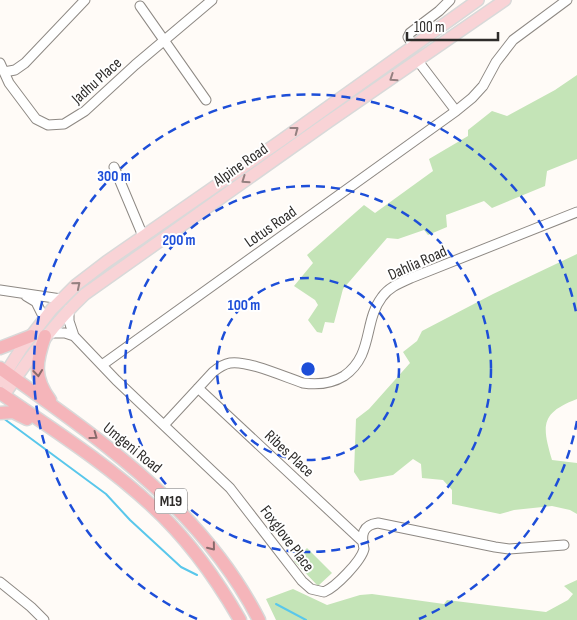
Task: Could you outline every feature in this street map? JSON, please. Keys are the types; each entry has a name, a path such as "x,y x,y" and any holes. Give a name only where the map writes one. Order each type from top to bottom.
{"highway":[{"path":"47,335 38,361 37,370 42,389 55,407"},
{"path":"0,348 31,336"},
{"name":"Umgeni Road","path":"5,375 55,407 108,446 173,503 217,552 250,602 259,620"},
{"name":"Umgeni Road","path":"1,396 112,472 154,507 181,536 215,579 240,620"},
{"path":"0,413 13,412 18,414 112,472"}],"main road":[{"name":"Alpine Road","path":"5,375 44,318 61,299 106,262 279,142 411,41 457,15 478,0"},
{"name":"Alpine Road","path":"5,375 47,335 69,309 85,294 505,0"},
{"path":"457,15 480,3 485,5 489,11"},
{"path":"279,142 284,147 303,140"},
{"path":"1,396 5,375"}],"street":[{"path":"2,68 15,70 24,63 85,0"},
{"name":"Jadhu Place","path":"2,68 9,83 36,119 48,125 64,124 85,111 212,0"},
{"path":"411,41 412,30 435,15 450,0"},
{"name":"Lotus Road","path":"102,365 456,111 472,98 482,86 496,62 513,40 567,0"},
{"path":"140,6 206,100"},
{"path":"418,61 456,111"},
{"path":"114,167 144,236"},
{"name":"Dahlia Road","path":"164,425 216,369 232,363 245,363 303,383 319,384 334,381 348,373 363,354 375,309 381,297 387,291 411,278 577,212"},
{"path":"0,290 61,299"},
{"path":"21,294 33,299 44,318"},
{"path":"69,309 69,321 74,336"},
{"path":"47,335 65,334 74,336"},
{"name":"Foxglove Place","path":"74,336 237,496 302,581 311,589 324,592 333,587 363,553 362,540 367,527 378,523 509,549 564,545"},
{"name":"Ribes Place","path":"198,388 362,540"},
{"path":"0,582 44,620"}],"green space":[{"path":"577,75 577,159 547,171 545,186 492,208 484,201 446,215 447,227 428,235 424,230 398,239 387,238 343,289 334,323 325,322 322,333 317,332 308,320 318,305 315,300 294,286 313,263 307,255 364,205 375,213 433,171 429,159 468,136 468,130 492,111 507,116 555,90"},
{"path":"577,254 577,399 565,404 550,415 547,422 546,438 552,460 577,463 577,514 570,510 552,506 514,510 500,514 452,504 452,490 443,480 422,478 421,464 413,459 393,475 360,481 354,472 356,419 369,409 410,363 403,352 417,341 422,331 493,294"},
{"path":"307,548 332,573 318,586 294,561"},
{"path":"577,580 577,620 276,620 266,599 293,589 327,605 360,595 372,594 444,604 447,600 546,612 568,600 573,594 564,586"}],"waterway":[{"path":"3,418 106,494 130,520 181,567 197,575"},
{"path":"276,604 306,620"}]}
